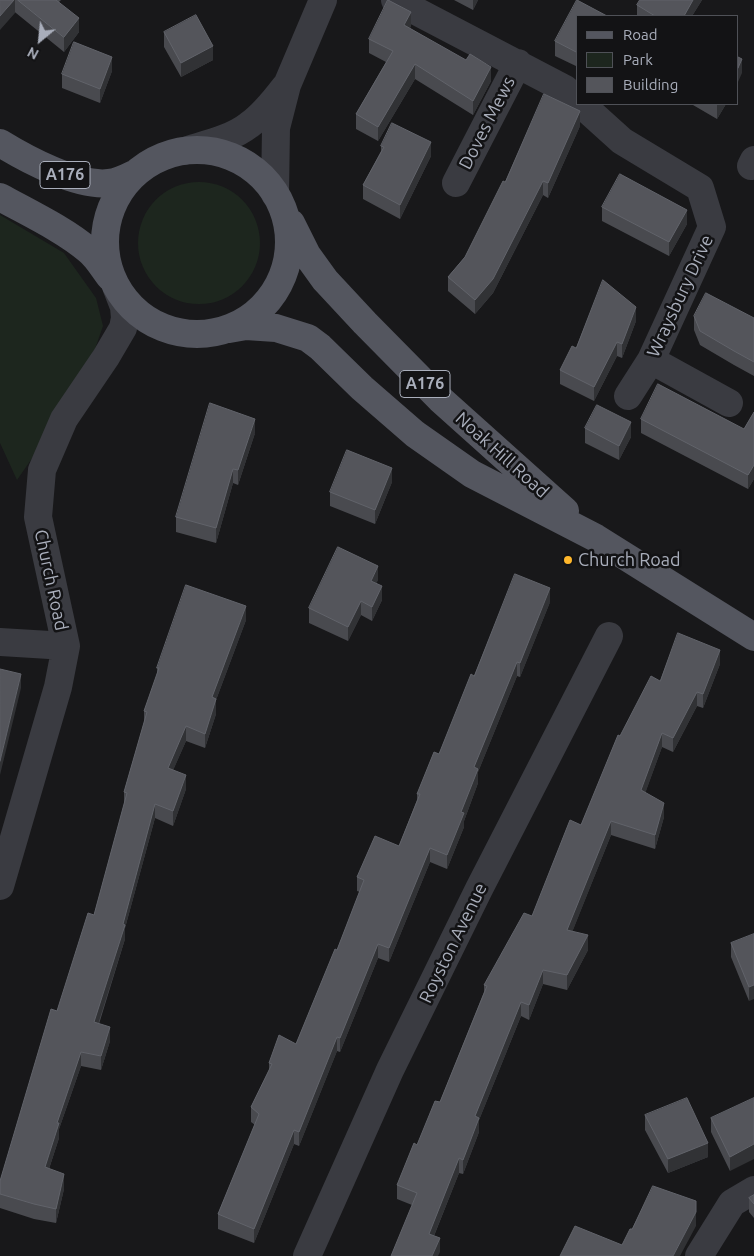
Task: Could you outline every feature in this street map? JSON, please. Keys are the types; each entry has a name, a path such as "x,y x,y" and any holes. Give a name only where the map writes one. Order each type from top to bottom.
{"main road":[{"name":"A176","path":"0,143 56,172 74,178 107,183 121,180 134,174"},
{"path":"0,197 71,238 88,250 101,264 118,289 131,307 152,323 177,332 203,334 229,329 252,316 270,298 283,276 289,251 288,226 271,187 256,172 239,160 212,151 184,151 158,159 134,174 120,191 110,212 105,234 106,257 110,272 118,289"},
{"name":"Noak Hill Road","path":"278,200 307,255 325,280 365,323 440,399 596,538"},
{"name":"Noak Hill Road","path":"229,329 246,326 276,328 308,338 415,434 472,474 596,538 754,637"}],"street":[{"path":"278,200 276,128 287,85 323,0"},
{"path":"395,0 518,63 565,89 576,98"},
{"name":"Doves Mews","path":"456,183 518,63"},
{"path":"184,151 229,137 249,126 269,107 287,85"},
{"name":"Wraysbury Drive","path":"582,105 622,141 700,188 712,227 652,360 628,396"},
{"name":"Church Road","path":"0,886 58,687 66,646 38,517 42,470 64,419 106,357 123,328 125,318 124,307 118,289"},
{"path":"652,360 729,403"},
{"name":"Royston Avenue","path":"307,1256 399,1053 479,889 609,636"},
{"path":"0,642 66,646"},
{"path":"699,1256 732,1204 754,1190"}],"green space":[{"path":"199,182 222,186 242,200 256,220 260,243 256,266 242,286 222,300 199,304 176,300 156,286 142,266 138,243 142,220 156,200 176,186"},
{"path":"0,215 64,253 96,298 103,326 95,349 35,454 17,480 0,443"}],"building":[{"path":"0,0 14,0 0,16"},
{"path":"18,0 56,0 79,18 64,37"},
{"path":"388,0 411,12 404,25 466,60 470,54 491,67 473,101 415,64 378,127 356,114 393,51 369,39"},
{"path":"577,0 605,15 576,15 576,52 555,41"},
{"path":"640,0 693,0 685,15 653,15 637,5"},
{"path":"196,15 213,46 181,63 164,32"},
{"path":"74,42 112,57 100,89 62,74"},
{"path":"544,94 580,111 548,183 543,181 493,279 475,300 448,277 465,257 503,181 505,182"},
{"path":"392,123 431,142 400,205 363,185 384,147 381,146"},
{"path":"620,174 687,210 669,242 602,207"},
{"path":"603,280 636,307 622,344 617,342 594,387 560,370 572,346 576,348"},
{"path":"706,293 754,318 754,362 700,331 694,316"},
{"path":"658,384 744,429 754,412 754,465 748,475 641,419"},
{"path":"210,403 255,419 238,470 233,469 216,528 176,517"},
{"path":"597,405 631,422 619,446 585,428"},
{"path":"347,450 392,468 375,510 330,492"},
{"path":"338,547 378,566 371,581 382,586 372,607 361,601 348,627 309,608"},
{"path":"515,574 550,588 520,663 517,662 474,767 478,769 461,812 464,813 447,855 430,848 389,948 378,944 340,1038 337,1037 299,1132 294,1130 254,1229 218,1214 259,1114 251,1107 272,1064 269,1063 279,1035 296,1044 335,949 337,950 364,880 357,877 375,836 399,846 420,794 417,794 434,752 439,754 471,674 474,676"},
{"path":"186,585 246,606 212,697 216,699 205,734 186,726 168,768 186,775 173,811 155,804 123,924 125,925 94,1022 110,1027 101,1056 81,1052 57,1123 59,1123 45,1167 64,1174 56,1209 0,1194 0,1181 51,1009 57,1011 88,913 94,915 127,793 124,792 147,712 144,711"},
{"path":"678,633 720,650 703,694 697,692 673,738 662,733 641,790 664,803 655,835 611,821 567,930 588,935 567,975 543,970 529,1005 521,1002 475,1116 479,1118 463,1160 459,1158 429,1234 440,1238 432,1256 391,1256 417,1193 397,1185 414,1143 417,1145 435,1101 440,1102 487,986 484,985 524,913 532,916 570,820 581,825 618,735 620,736 651,676 660,681"},
{"path":"0,669 21,674 0,761"},
{"path":"754,934 754,985 749,987 731,943"},
{"path":"687,1098 708,1143 668,1159 645,1115"},
{"path":"754,1098 754,1144 730,1157 711,1118"},
{"path":"653,1186 696,1201 696,1212 673,1256 560,1256 575,1226 622,1245"},
{"path":"754,1195 754,1204 749,1198"}],"place":[{"name":"Church Road","path":"568,560"}]}
